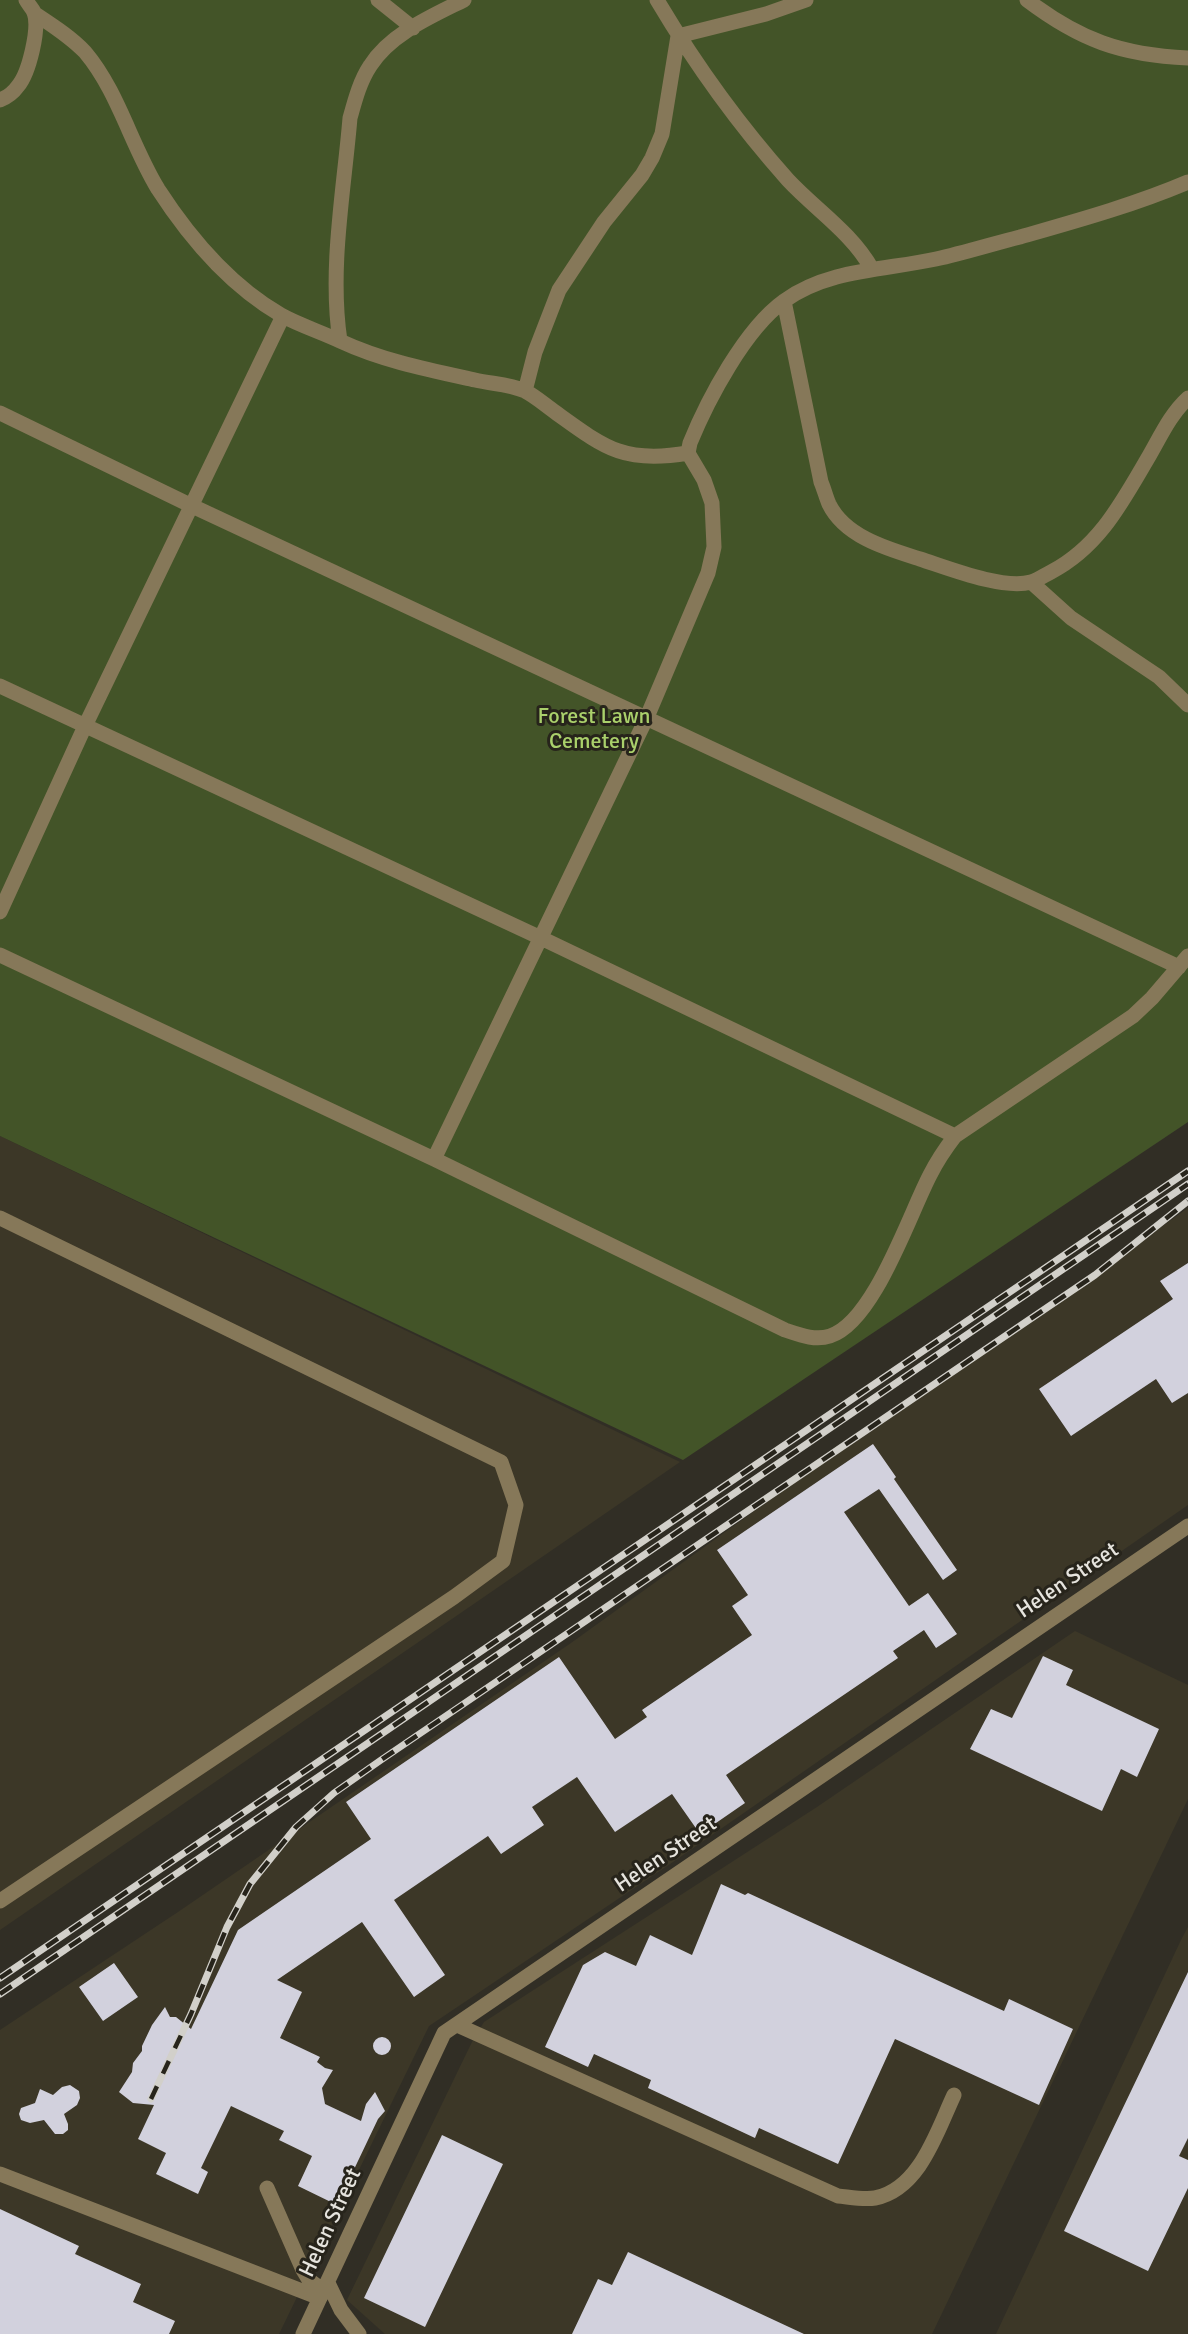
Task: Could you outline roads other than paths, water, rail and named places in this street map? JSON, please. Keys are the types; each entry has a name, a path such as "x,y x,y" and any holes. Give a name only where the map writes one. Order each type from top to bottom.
{"street":[{"path":"378,0 414,28"},
{"path":"340,341 335,313 335,280 350,118 356,95 369,66 386,46 464,0"},
{"path":"657,0 722,102 790,182 851,239 872,269"},
{"path":"678,36 766,14 806,0"},
{"path":"1027,0 1050,17 1096,42 1116,49 1163,57 1188,58"},
{"path":"0,100 10,96 26,72 34,39 30,6"},
{"path":"30,6 85,53 107,86 138,153 158,188 194,239 243,286 283,316 390,361 525,391 574,426 621,453 653,458 688,453"},
{"path":"525,391 535,352 559,290 604,222 642,175 652,158 662,134 678,36"},
{"path":"434,1160 646,717 698,599 708,573 714,547 712,503 704,480 688,453 695,431 728,370 765,318 784,301 813,286 872,269 936,260 1079,220 1188,182"},
{"path":"784,301 821,482 829,505 842,521 861,536 890,550 994,581 1031,582 1061,567 1082,551 1101,533 1118,510 1170,421 1188,398"},
{"path":"0,912 85,726 283,316"},
{"path":"0,413 190,505 646,717 1183,962 1133,1016 955,1136 942,1152 929,1175 881,1280 862,1311 847,1327 829,1336 810,1338 785,1330 434,1160 0,955"},
{"path":"1031,582 1071,618 1159,677 1188,705"},
{"path":"0,686 955,1136"},
{"path":"0,1218 501,1462 516,1505 503,1561 454,1597 0,1901"},
{"name":"Helen Street","path":"303,2334 444,2033 1188,1526"},
{"path":"457,2025 838,2196 874,2199 900,2189 923,2159 954,2095"},
{"path":"0,2174 324,2291"},
{"path":"267,2188 309,2280 324,2291 358,2334"}],"railway":[{"path":"0,1978 1188,1171"},
{"path":"0,1994 1188,1184"},
{"path":"151,2099 191,2014 227,1927 250,1884 296,1827 334,1793 1095,1275 1188,1201"}],"park label":[{"name":"Forest Lawn Cemetery","path":"594,730"}]}
